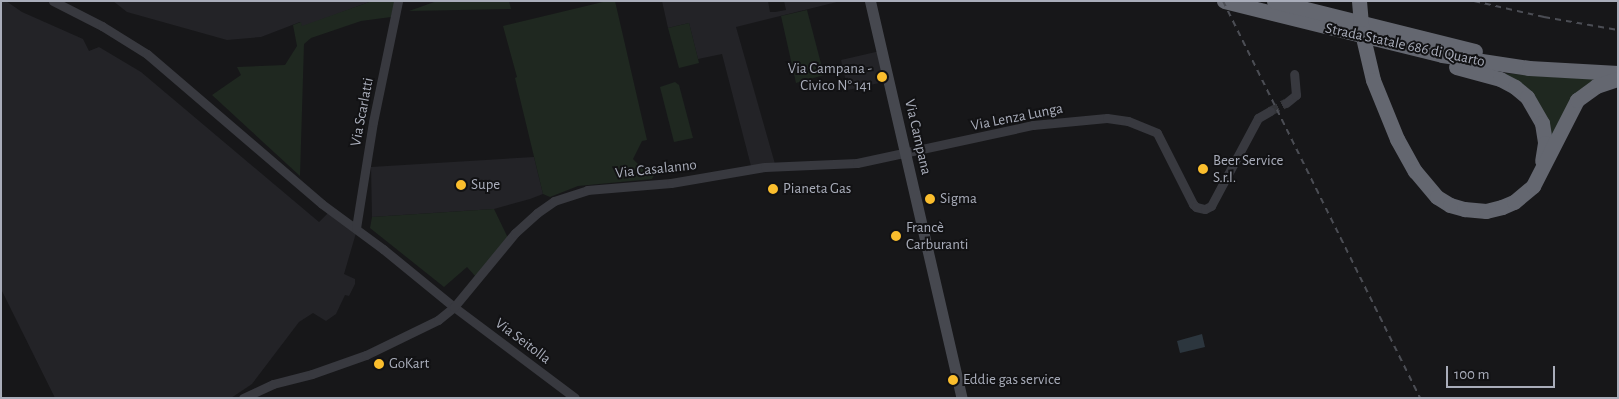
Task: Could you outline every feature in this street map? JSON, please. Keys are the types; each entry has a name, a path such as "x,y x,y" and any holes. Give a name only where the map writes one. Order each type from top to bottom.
{"highway":[{"name":"Strada Statale 686 di Quarto","path":"1224,1 1411,49 1502,65 1552,70 1618,73"},
{"name":"Strada Statale 686 di Quarto","path":"1274,1 1475,51 1537,60 1618,64"},
{"path":"1359,1 1362,33 1373,80 1397,139 1423,183 1444,201 1464,209 1486,211 1514,202 1533,186 1577,100 1596,86 1618,79"},
{"path":"1411,49 1429,60 1500,79 1522,92 1535,108 1542,123 1544,143 1541,170"}],"main road":[{"name":"Via Campana","path":"870,1 962,398"}],"street":[{"name":"Via Seitolla","path":"53,1 102,26 147,54 182,81 288,175 454,307 575,398"},
{"name":"Via Scarlatti","path":"356,228 373,122 398,1"},
{"path":"1286,103 1296,95 1294,74"},
{"name":"Via Lenza Lunga","path":"906,153 1033,125 1093,118 1128,121 1157,133 1193,204 1196,207 1205,209 1211,206 1258,118 1270,111"},
{"name":"Via Casalanno","path":"243,398 273,384 312,374 366,355 423,329 454,307 516,233 537,213 554,202 576,194 603,188 671,183 765,167 857,163 906,153"}],"shaded area":[{"path":"1,1 6,1 22,12 83,39 89,51 99,47 141,72 319,222 328,213 356,233 344,274 355,279 355,284 349,296 345,295 336,314 326,321 313,313 299,322 252,384 231,398 55,398 1,289"},
{"path":"113,1 372,1 302,27 300,22 261,37 227,40 127,12"},
{"path":"372,1 395,1 391,17 361,21 311,38 304,44 300,176 212,95 241,75 237,67 285,65 297,46 293,25 301,22 302,26"},
{"path":"437,1 509,1 511,9 409,11"},
{"path":"607,1 615,1 647,140 642,141 633,159 643,169 652,167 654,175 652,179 578,186 550,197 543,194 515,78 517,77 503,26"},
{"path":"662,1 768,1 770,12 775,12 786,10 784,1 841,1 736,27 775,164 751,166 722,54 698,59 689,23 668,28"},
{"path":"807,10 824,75 796,83 781,16"},
{"path":"689,23 699,63 679,68 668,28"},
{"path":"880,51 888,81 848,90 841,60"},
{"path":"1502,73 1553,77 1600,79 1552,141"},
{"path":"675,82 679,85 693,138 674,142 660,87"},
{"path":"534,157 543,194 530,199 494,209 372,217 371,167"},
{"path":"494,209 508,238 476,277 467,267 444,287 370,228 372,217"},
{"path":"1202,334 1205,347 1180,353 1177,341"}],"tunnel":[{"path":"1270,111 1286,103"}],"railway":[{"path":"1223,1 1420,398"},
{"path":"1474,1 1544,17 1618,30"}],"place":[{"name":"Via Campana - Civico N° 141","path":"882,77"},
{"name":"Beer Service S.r.l.","path":"1203,169"},
{"name":"Supe","path":"461,185"},
{"name":"Pianeta Gas","path":"773,189"},
{"name":"Sigma","path":"930,199"},
{"name":"Francè Carburanti","path":"896,236"},
{"name":"GoKart","path":"379,364"},
{"name":"Eddie gas service","path":"953,380"}]}
